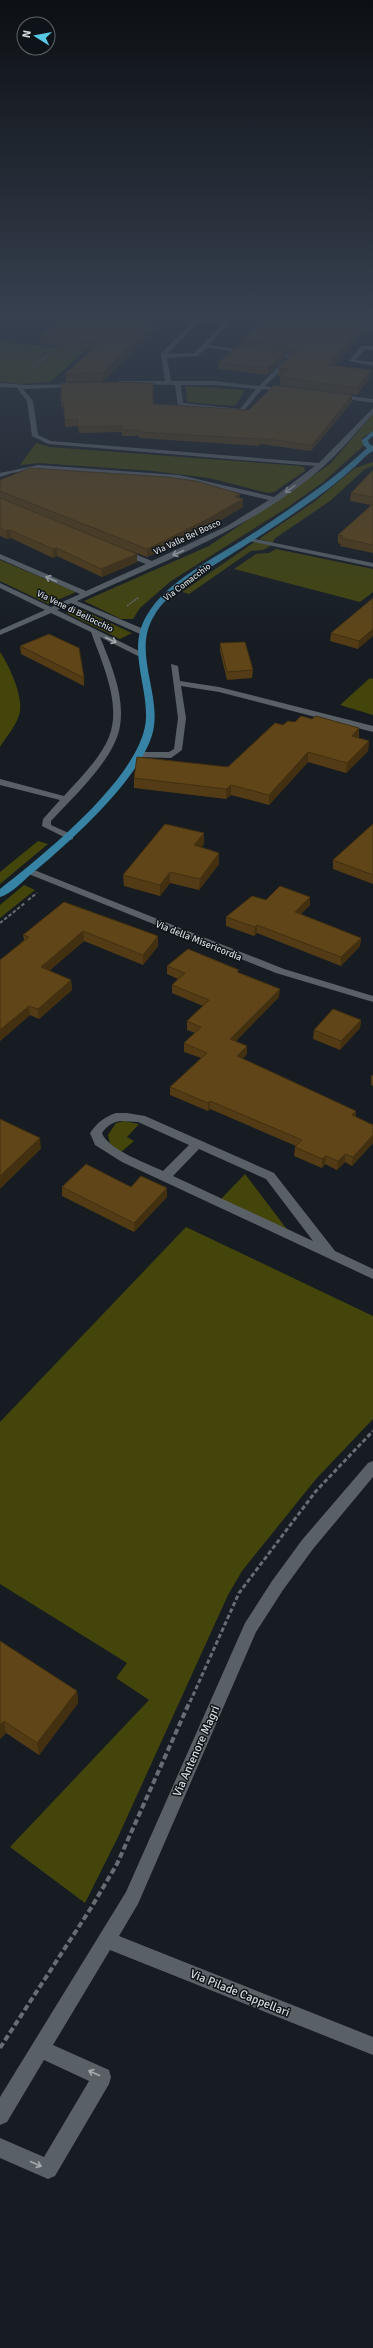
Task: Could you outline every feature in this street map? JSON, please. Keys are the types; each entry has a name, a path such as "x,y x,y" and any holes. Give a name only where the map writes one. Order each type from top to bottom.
{"main road":[{"name":"Via Comacchio","path":"0,894 70,837 108,796 139,755 149,735 151,715 141,654 142,632 152,611 171,592 300,506 349,469 372,448 365,440 373,434"},
{"name":"Via Comacchio","path":"349,469 368,461"}],"street":[{"path":"33,425 35,436 50,443 321,465 359,425"},
{"name":"Via Valle Bel Bosco","path":"0,633 226,530 275,499 321,465"},
{"path":"0,475 11,470 38,467 179,477 275,499"},
{"path":"249,539 373,565"},
{"path":"116,550 153,564"},
{"name":"Via Vene di Bellocchio","path":"0,556 87,594"},
{"name":"Via Vene di Bellocchio","path":"0,585 141,654"},
{"name":"Via Vene di Bellocchio","path":"72,601 142,632"},
{"path":"70,837 47,826 46,821 108,749 116,727 117,709 112,686 94,631"},
{"path":"139,755 171,755 178,750 182,718 174,666"},
{"path":"177,682 219,690 373,729"},
{"path":"0,782 66,799"},
{"name":"Via della Misericordia","path":"29,871 280,972 373,999"},
{"path":"331,1255 270,1176 141,1119 128,1116 114,1117 102,1123 96,1133 99,1142 126,1159 331,1255 373,1274"},
{"path":"164,1177 197,1144"},
{"name":"Via Antenore Magri","path":"0,2115 132,1898 250,1628 262,1608 323,1526 373,1467"},
{"name":"Via Pilade Cappellari","path":"107,1940 373,2046"},
{"path":"0,2148 48,2169 102,2077 40,2049"}],"shaded area":[{"path":"364,425 373,425 373,431 362,438 364,444 361,448 322,483 288,507 171,581 140,608 133,619 121,619 84,601 209,546 330,464"},
{"path":"36,443 50,447 301,466 304,467 305,471 274,492 268,493 209,478 153,471 39,463 20,465"},
{"path":"373,462 373,466 365,469 330,501 274,539 273,543 259,539 314,502 355,468"},
{"path":"256,541 272,545 263,550 251,551 189,594 182,592"},
{"path":"276,549 373,569 373,592 360,602 234,569 256,554 269,553"},
{"path":"0,560 76,592 48,604 0,581"},
{"path":"78,608 132,633 120,639 66,613"},
{"path":"0,652 8,665 15,682 20,700 20,708 16,723 0,747"},
{"path":"370,678 373,679 373,715 340,705"},
{"path":"38,841 48,844 0,884 0,872"},
{"path":"24,885 35,890 0,918 0,905"},
{"path":"124,1121 139,1124 127,1137 134,1141 121,1152 110,1144 108,1135 116,1123"},
{"path":"245,1174 289,1232 220,1200"},
{"path":"186,1227 373,1316 373,1419 316,1479 242,1571 228,1595 118,1837 85,1903 10,1847 149,1700 116,1678 127,1663 0,1584 0,1422"}],"building":[{"path":"78,425 328,425 312,445 260,438 139,432 139,430 122,430 122,426 78,427"},
{"path":"30,468 166,477 196,481 240,494 235,497 243,499 200,523 147,549 0,491 0,480"},
{"path":"373,470 373,497 351,493"},
{"path":"0,498 137,554 101,569 57,548 53,549 10,530 6,531 0,528"},
{"path":"373,504 373,545 341,538 343,536 338,535"},
{"path":"373,598 373,629 359,641 331,633"},
{"path":"49,634 79,648 84,678 20,646"},
{"path":"245,642 253,670 227,672 220,643"},
{"path":"301,716 312,719 316,716 359,728 352,736 369,741 347,763 308,752 269,795 231,785 226,789 134,778 137,757 228,767 275,723 283,725 288,721 295,722"},
{"path":"165,824 204,833 194,845 219,853 200,879 170,872 160,885 123,875"},
{"path":"373,824 373,875 333,860"},
{"path":"280,886 310,897 295,912 361,938 341,957 257,925 255,927 226,917 252,896 266,900"},
{"path":"64,902 158,936 143,955 83,931 41,967 71,980 38,1009 29,1006 0,1030 0,960 29,937 23,935"},
{"path":"188,949 239,970 237,972 280,989 230,1039 247,1046 237,1056 356,1111 352,1115 373,1125 373,1135 353,1157 345,1154 338,1161 326,1156 322,1159 295,1147 302,1140 210,1101 208,1103 170,1087 207,1053 184,1043 201,1027 187,1021 209,1000 172,985 185,973 167,966"},
{"path":"333,1009 361,1020 341,1041 314,1030"},
{"path":"0,1119 40,1138 0,1176"},
{"path":"86,1164 131,1187 141,1176 167,1188 134,1223 62,1187"},
{"path":"0,1641 77,1691 37,1743 4,1721 0,1725"}]}
